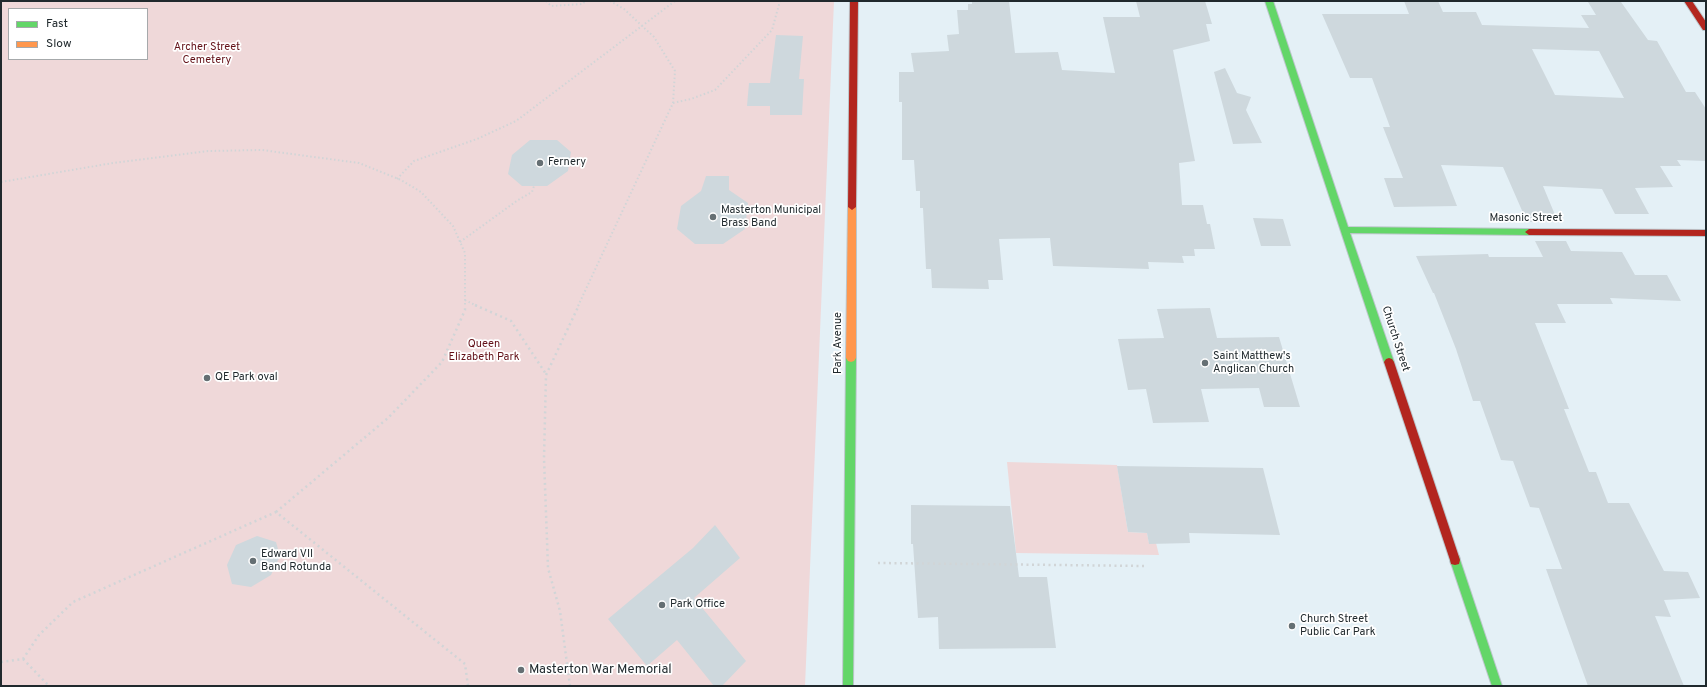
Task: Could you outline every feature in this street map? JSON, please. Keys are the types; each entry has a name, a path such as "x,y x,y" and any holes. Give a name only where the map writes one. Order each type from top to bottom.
{"street":[{"name":"Park Avenue","path":"848,686 854,1"},
{"name":"Church Street","path":"1268,1 1346,230 1497,686"},
{"path":"1688,1 1706,28"},
{"name":"Masonic Street","path":"1346,230 1706,233"}],"path":[{"path":"546,1 551,6 583,4 585,1"},
{"path":"570,686 560,611 548,568 544,458 546,375 673,103 674,71 654,37 640,26 624,9 610,1"},
{"path":"397,179 414,161 476,139 516,121 675,1"},
{"path":"673,103 691,99 715,90 772,30 780,1"},
{"path":"1,182 113,163 208,151 262,150 359,163 397,179 421,192 453,226 465,253 465,310 442,362 388,418 276,512 73,602 40,635 23,659 1,662"},
{"path":"460,242 518,200 532,192 534,186"},
{"path":"465,300 511,321 546,375"},
{"path":"276,512 465,664 468,686"},
{"path":"849,563 1147,566"},
{"path":"23,659 49,686"}],"green space":[{"name":"Queen Elizabeth Park","path":"1,1 834,1 805,686 1,686"},
{"path":"1007,462 1117,465 1128,532 1147,533 1149,543 1156,543 1159,555 1016,553"}],"building":[{"path":"972,1 1009,1 1015,53 1058,52 1062,70 1115,73 1103,17 1140,17 1136,1 1205,1 1212,24 1206,24 1210,41 1173,50 1195,161 1179,163 1182,205 1203,205 1207,224 1210,224 1215,249 1194,249 1195,256 1182,256 1184,263 1148,262 1149,269 1053,266 1050,238 999,239 1003,280 988,280 989,289 932,288 931,269 926,269 923,208 920,208 920,191 916,191 914,160 902,160 902,102 899,102 899,72 914,72 911,53 949,51 947,35 959,34 957,10 968,10 968,4 972,4"},
{"path":"1404,1 1438,1 1443,12 1476,12 1482,25 1589,28 1581,15 1596,15 1588,2 1621,2 1648,40 1657,41 1686,92 1695,92 1706,109 1706,161 1677,160 1681,166 1660,166 1673,187 1635,188 1649,214 1615,214 1602,189 1543,186 1558,222 1527,222 1503,167 1441,165 1457,206 1394,207 1384,178 1403,178 1383,127 1390,127 1372,78 1350,78 1322,14 1409,14","holes":["1532,49 1599,51 1624,98 1555,95"]},
{"path":"776,35 803,36 799,79 804,79 802,115 770,115 770,106 747,106 749,83 770,83"},
{"path":"1225,68 1237,93 1251,97 1246,110 1262,143 1233,144 1214,72"},
{"name":"Fernery","path":"530,140 557,140 571,152 568,171 547,186 522,186 508,174 512,155"},
{"name":"Masterton Municipal Brass Band","path":"706,176 729,176 729,190 748,203 745,229 723,244 695,244 677,229 681,206 701,191"},
{"path":"1253,218 1283,219 1291,246 1261,246"},
{"path":"1535,241 1566,241 1571,251 1622,252 1635,275 1667,275 1681,301 1610,298 1613,304 1557,304 1566,323 1535,323 1569,409 1564,409 1589,472 1596,472 1608,503 1629,503 1664,571 1688,572 1700,598 1664,600 1671,617 1655,616 1684,686 1588,686 1546,569 1562,569 1539,508 1530,507 1513,461 1501,460 1480,401 1473,401 1456,349 1434,293 1416,256 1488,254 1489,257 1543,257"},
{"name":"Saint Matthew's Anglican Church","path":"1210,308 1217,338 1279,337 1300,407 1264,407 1259,388 1201,389 1209,422 1153,423 1146,389 1128,390 1118,339 1164,338 1157,309"},
{"path":"1117,466 1263,468 1280,535 1189,533 1190,543 1149,544 1147,533 1128,532"},
{"path":"911,505 1010,506 1019,577 1047,577 1056,648 939,649 938,617 918,618 913,544 911,544"},
{"name":"Park Office","path":"715,525 740,558 694,598 746,661 722,686 714,686 677,640 647,666 608,619 693,548"},
{"name":"Edward VII Band Rotunda","path":"257,536 276,542 280,556 271,575 251,587 232,584 227,565 236,545"}],"traffic: fast":[{"path":"1269,1 1389,362"},
{"path":"1346,230 1529,232"},
{"path":"848,686 851,358"},
{"path":"1455,560 1497,686"}],"traffic: slow":[{"path":"851,358 852,207"}],"traffic: jam":[{"path":"852,207 854,1"},
{"path":"1688,1 1706,28"},
{"path":"1529,232 1706,233"},
{"path":"1389,362 1455,560"}],"place":[{"name":"Fernery","path":"540,163"},
{"name":"Masterton Municipal Brass Band","path":"713,217"},
{"name":"Saint Matthew's Anglican Church","path":"1205,363"},
{"name":"QE Park oval","path":"207,378"},
{"name":"Edward VII Band Rotunda","path":"253,561"},
{"name":"Park Office","path":"662,605"},
{"name":"Church Street Public Car Park","path":"1292,626"},
{"name":"Masterton War Memorial","path":"521,670"}],"park label":[{"name":"Archer Street Cemetery","path":"207,54"}]}
